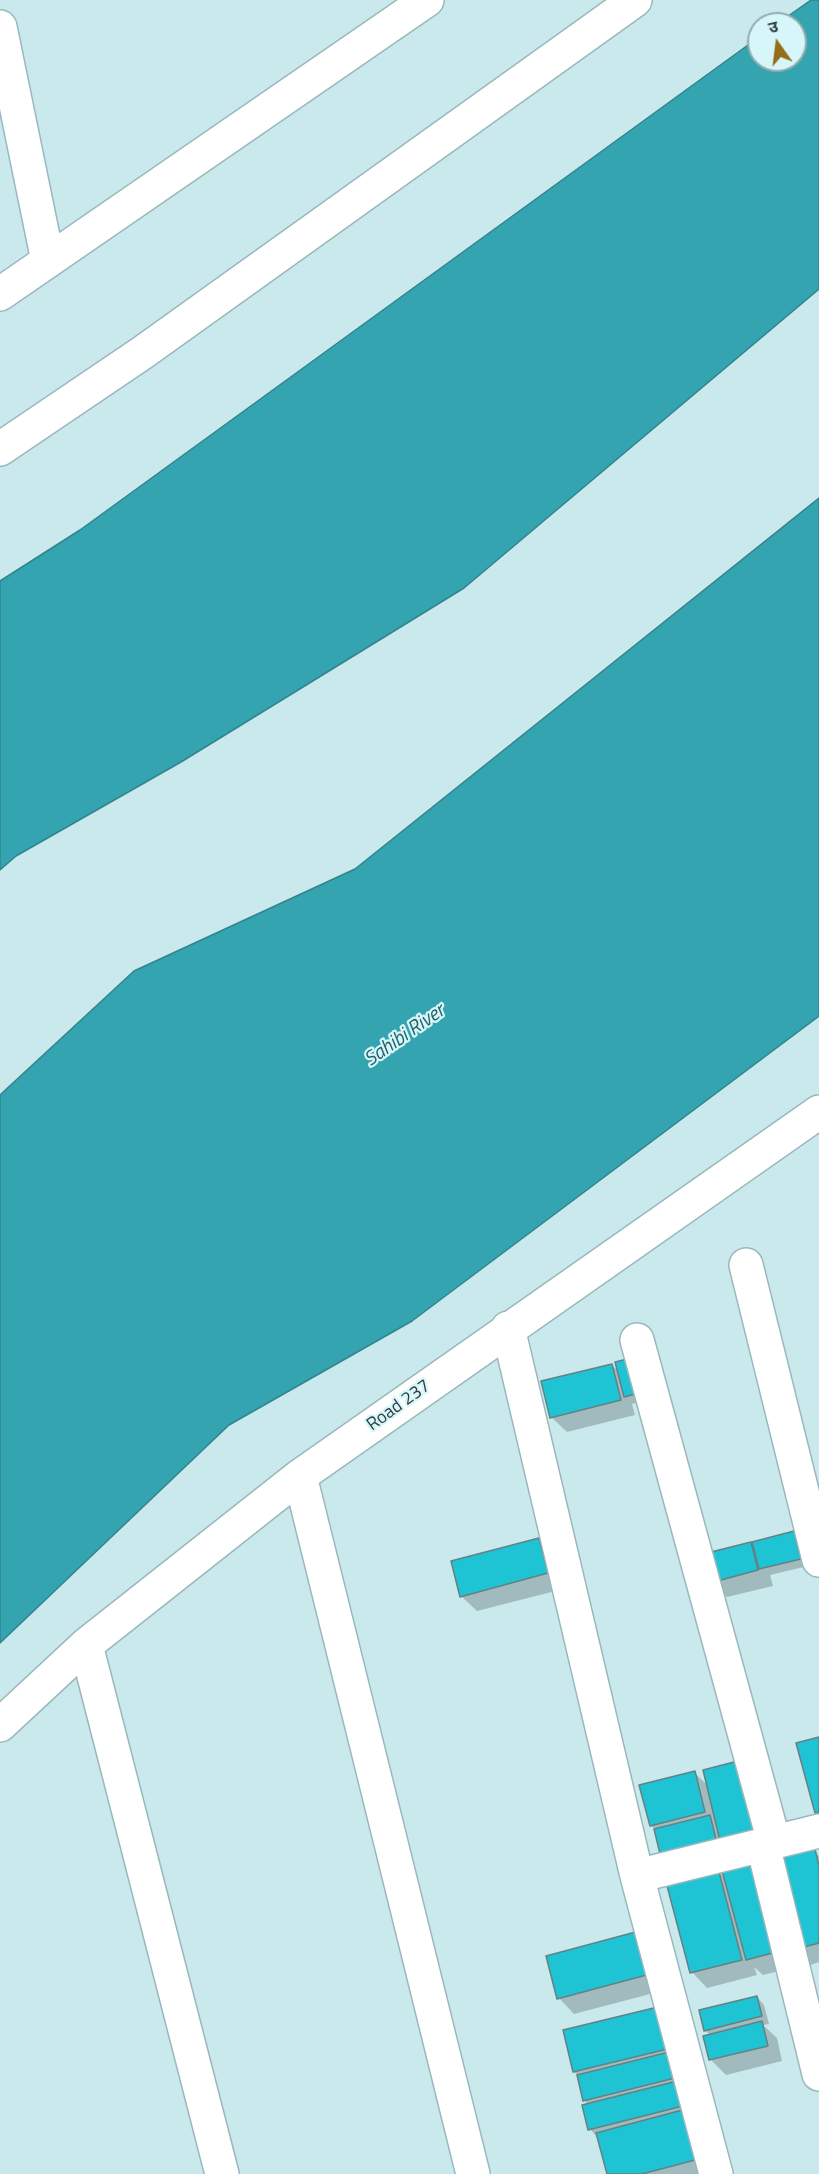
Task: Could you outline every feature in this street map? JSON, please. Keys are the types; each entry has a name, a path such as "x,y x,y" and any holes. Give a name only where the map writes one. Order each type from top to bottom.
{"street":[{"path":"0,294 427,0"},
{"path":"0,449 142,353 635,0"},
{"path":"0,27 48,261"},
{"name":"Road 237","path":"0,1725 86,1645 300,1476 819,1112"},
{"path":"746,1265 819,1560"},
{"path":"508,1328 637,1876 716,2174"},
{"path":"637,1340 769,1844 819,2074"},
{"path":"300,1476 473,2174"},
{"path":"86,1645 222,2174"},
{"path":"637,1876 819,1831"}],"water":[{"path":"811,0 819,0 819,289 464,588 181,762 16,856 0,870 0,581 80,530 747,46 747,72 807,72 807,12 794,12"},
{"name":"Sahibi River","path":"819,498 819,1016 412,1321 229,1425 0,1643 0,1095 134,971 355,869"}],"building":[{"path":"640,1356 648,1391 624,1397 615,1362"},
{"path":"612,1364 621,1400 550,1418 541,1381"},
{"path":"794,1531 801,1559 759,1569 752,1542"},
{"path":"539,1538 548,1573 460,1597 451,1561"},
{"path":"751,1542 758,1570 710,1583 703,1554"},
{"path":"819,1737 819,1812 815,1813 796,1743"},
{"path":"738,1761 756,1832 720,1841 703,1770"},
{"path":"695,1771 705,1812 650,1826 639,1785"},
{"path":"710,1815 717,1843 661,1858 654,1829"},
{"path":"815,1849 819,1866 819,1943 793,1950 769,1861"},
{"path":"763,1856 788,1949 746,1960 721,1867"},
{"path":"718,1868 742,1960 690,1973 666,1882"},
{"path":"643,1930 654,1973 557,1999 546,1956"},
{"path":"757,1996 762,2016 704,2031 699,2010"},
{"path":"666,2005 676,2047 573,2072 563,2030"},
{"path":"762,2021 768,2046 709,2060 703,2036"},
{"path":"677,2050 683,2076 583,2101 577,2075"},
{"path":"681,2080 687,2105 588,2130 582,2105"},
{"path":"686,2109 699,2159 642,2174 607,2174 596,2133"}]}
